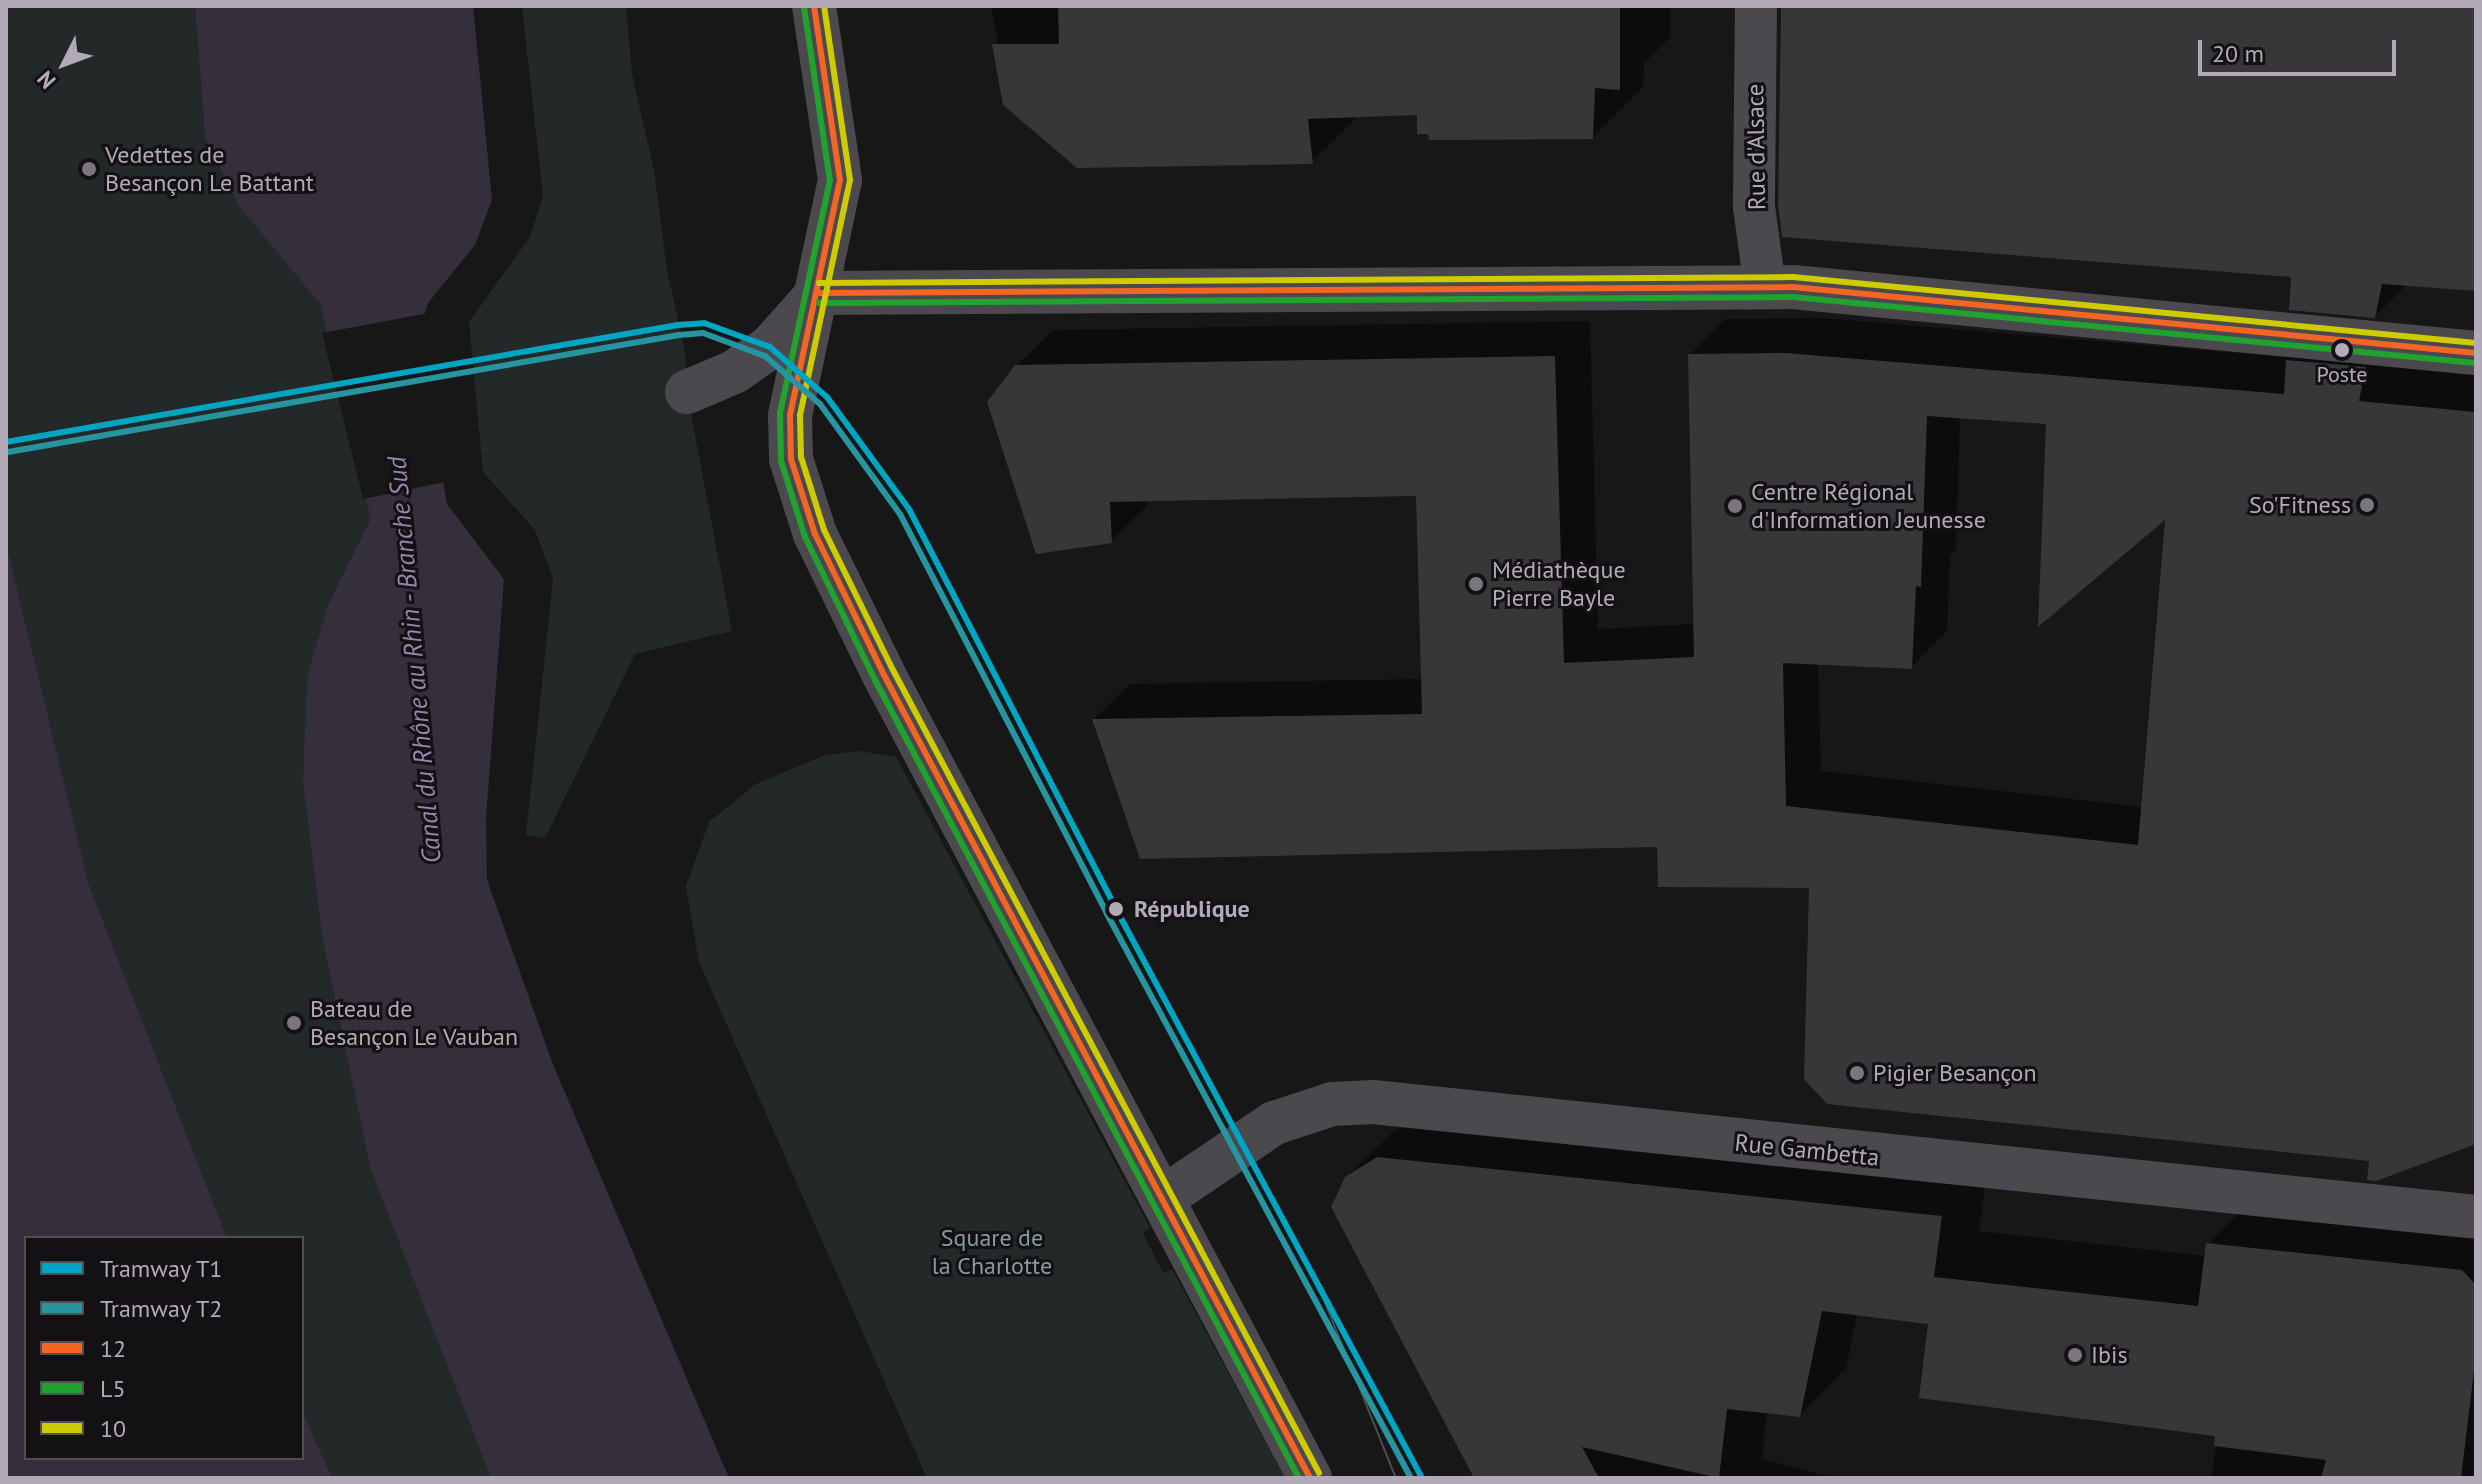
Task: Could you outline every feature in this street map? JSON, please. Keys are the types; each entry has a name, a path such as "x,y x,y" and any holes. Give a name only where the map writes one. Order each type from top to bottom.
{"street":[{"path":"814,6 840,180 819,293 790,415 791,459 815,534 884,675 1310,1478"},
{"name":"Rue d'Alsace","path":"1756,6 1754,207 1765,287"},
{"path":"687,392 734,372 770,347 819,293 1765,287 2476,353"},
{"name":"Rue Gambetta","path":"1163,1198 1274,1123 1332,1104 1373,1102 2476,1217"}],"green space":[{"path":"6,6 195,6 205,137 282,257 320,304 372,519 327,607 303,785 322,937 370,1168 491,1478 332,1478 304,1415 304,1236 226,1236 89,885 6,543"},
{"path":"522,6 626,6 632,74 654,170 667,270 685,351 687,392 732,631 635,654 545,838 526,835 553,579 535,530 483,472 469,322 530,237 543,196"},
{"name":"Square de la Charlotte","path":"860,751 896,757 1150,1228 1143,1233 1163,1273 1172,1269 1285,1478 927,1478 699,962 686,886 709,822 756,784 825,755"}],"water":[{"name":"Canal du Rhône au Rhin - Branche Sud","path":"195,6 473,6 492,200 475,245 428,303 418,335 447,504 504,579 486,818 487,880 552,1062 729,1478 491,1478 370,1168 322,937 303,785 307,678 327,607 371,519 320,304 239,206 205,137"},
{"path":"6,543 89,885 226,1236 24,1236 24,1460 304,1460 304,1415 332,1478 6,1478"}],"pier":[{"path":"429,313 423,335 445,482 363,499 322,333"}],"building":[{"path":"1058,6 1620,6 1620,90 1595,88 1593,139 1429,140 1428,134 1417,134 1417,115 1308,119 1313,164 1077,168 1003,105 992,44 1059,44"},
{"path":"1781,6 2476,6 2476,291 2382,284 2375,318 2289,310 2291,277 1782,237 1778,205"},
{"path":"1786,353 2284,394 2286,360 2366,367 2359,401 2476,412 2476,1144 2376,1181 2367,1180 2369,1161 1827,1104 1804,1079 1809,888 1658,887 1657,847 1140,859 1092,719 1422,714 1416,496 1110,502 1112,543 1036,554 987,402 1015,365 1555,356 1564,663 1694,657 1688,354","holes":["1927,416 2046,424 2038,627 2165,520 2138,845 1786,806 1783,663 1912,669 1916,586 1921,587"]},
{"path":"1377,1157 1942,1216 1934,1277 2198,1306 2206,1243 2462,1270 2476,1285 2476,1354 2461,1478 2321,1478 2326,1460 2214,1446 2215,1436 1919,1398 1933,1283 1928,1324 1822,1311 1800,1417 1727,1409 1719,1478 1582,1447 1599,1478 1474,1478 1331,1207 1345,1177"}],"tram line":[{"name":"T1","path":"6,442 678,325 704,323 770,347 827,397 909,509 1116,909 1422,1478"},
{"name":"T2","path":"8,452 679,335 703,333 765,356 820,404 900,514 1107,914 1411,1478"},
{"path":"1324,1300 1396,1478"}],"transit line":[{"name":"12","path":"814,6 840,180 790,415 791,459 815,534 884,675 1310,1478"},
{"name":"10","path":"824,6 850,180 800,416 801,457 824,530 893,670 1319,1473"},
{"name":"L5","path":"804,7 830,180 780,414 781,461 805,537 875,680 1299,1478"},
{"name":"10","path":"819,283 1793,277 2476,343"},
{"name":"12","path":"819,293 1793,287 2476,353"},
{"name":"L5","path":"819,303 1793,297 2475,363"}],"place":[{"name":"Vedettes de Besançon Le Battant","path":"89,169"},
{"name":"Poste","path":"2342,350"},
{"name":"So'Fitness","path":"2367,505"},
{"name":"Centre Régional d'Information Jeunesse","path":"1735,506"},
{"name":"Médiathèque Pierre Bayle","path":"1476,584"},
{"name":"République","path":"1116,909"},
{"name":"Bateau de Besançon Le Vauban","path":"294,1023"},
{"name":"Pigier Besançon","path":"1857,1073"},
{"name":"Ibis","path":"2075,1355"}]}
